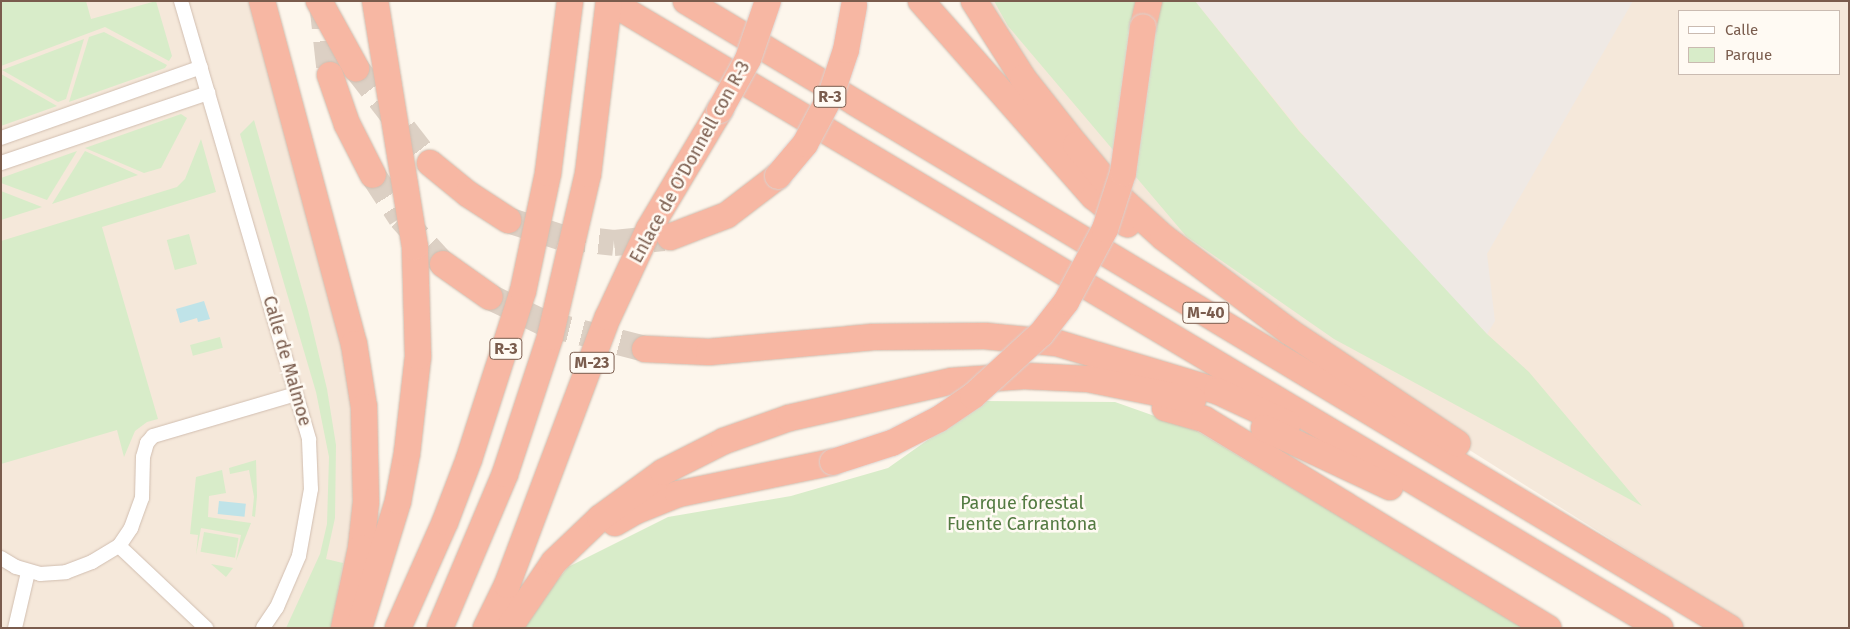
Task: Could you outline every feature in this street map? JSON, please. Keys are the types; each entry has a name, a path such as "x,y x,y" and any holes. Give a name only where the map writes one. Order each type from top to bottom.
{"highway":[{"path":"262,1 354,344 364,407 366,502 361,548 344,628"},
{"path":"319,1 356,68"},
{"path":"359,628 398,502 407,452 418,356 415,247 375,1"},
{"name":"R-3","path":"398,628 445,522 469,459 523,291 548,173 570,1"},
{"name":"R-3","path":"440,628 504,474 550,337 588,174 609,1"},
{"name":"M-40","path":"609,1 1660,628"},
{"name":"M-40","path":"686,1 1728,626"},
{"name":"Enlace de O'Donnell con R-3","path":"486,628 507,585 608,317 649,229 748,59 768,1"},
{"path":"921,1 1094,197 1213,293 1368,386 1674,579 1728,626"},
{"path":"974,1 1023,78 1120,198 1162,237 1234,292 1368,386"},
{"path":"524,605 594,536 636,511 720,483 833,462 892,443 939,419 973,396 1041,334 1066,302 1105,229 1123,173 1149,1"},
{"name":"R-3","path":"670,237 727,215 778,176 805,144 831,95 846,50 854,3"},
{"path":"330,75 346,124 373,175"},
{"path":"430,162 468,194 508,220"},
{"path":"443,264 490,297"},
{"path":"645,349 709,352 873,337 985,336 1057,342 1217,391 1295,427 1390,487 1551,578 1621,604"},
{"path":"510,628 524,605 560,556 600,518 662,472 724,441 762,428 858,401 952,380 1024,376 1088,379 1185,397 1289,437 1390,487"},
{"path":"858,401 997,385 1053,385 1109,392 1204,419 1548,628"}],"street":[{"name":"Calle de Malmoe","path":"181,1 309,440 311,489 300,556 277,607 263,628"},
{"path":"1,138 201,68"},
{"path":"1,164 208,92"},
{"path":"1,558 28,572 66,572 92,562 119,546 140,506 144,473 143,457 146,443 153,436 296,394"},
{"path":"119,546 206,628"},
{"path":"15,628 28,572"}],"shaded area":[{"path":"1,1 262,1 364,407 344,628 1,628"},
{"path":"974,1 1849,1 1849,628 1732,628 1674,579 1368,386 1163,237"},
{"path":"1195,1 1633,1 1487,254 1495,321 1487,334 1396,249"}],"green space":[{"path":"1,1 86,1 91,19 156,1 172,56 169,61 105,27 1,66"},
{"path":"994,1 1195,1 1299,131 1487,334 1529,372 1642,506 1334,339 1186,236 1008,26"},
{"path":"104,32 167,65 165,68 69,102 89,37"},
{"path":"84,39 66,99 58,102 2,70"},
{"path":"1,74 57,106 1,126"},
{"path":"181,114 187,118 161,168 144,173 85,148"},
{"path":"254,120 308,310 327,389 336,445 335,518 326,559 343,563 331,628 286,628 320,554 327,524 329,457 316,392 240,134"},
{"path":"201,139 216,192 102,227 158,419 147,422 135,431 124,457 117,430 1,464 1,241 177,187 185,179"},
{"path":"77,151 47,200 1,183 1,178"},
{"path":"85,151 138,175 52,204"},
{"path":"1,191 42,207 1,220"},
{"path":"189,234 197,264 175,270 167,240"},
{"path":"220,337 223,348 193,356 190,345"},
{"name":"Parque forestal Fuente Carrantona","path":"983,401 1115,402 1197,431 1526,628 519,628 568,567 668,517 791,496 888,468"},
{"path":"256,460 257,496 255,517 252,516 254,497 249,470 230,474 229,468"},
{"path":"222,470 226,493 209,496 208,517 251,523 236,561 241,535 201,528 196,555 198,535 190,534 196,477"},
{"path":"204,532 238,538 235,558 201,552"},
{"path":"211,564 233,568 226,577"}],"water":[{"path":"204,301 210,319 198,322 197,318 180,323 176,309"},
{"path":"219,501 246,504 244,517 218,514"}],"tunnel":[{"path":"322,2 330,75"},
{"path":"356,68 430,163"},
{"path":"373,175 401,218 443,264"},
{"path":"508,220 560,237 614,243 664,238"},
{"path":"490,297 544,323 645,349"}]}
